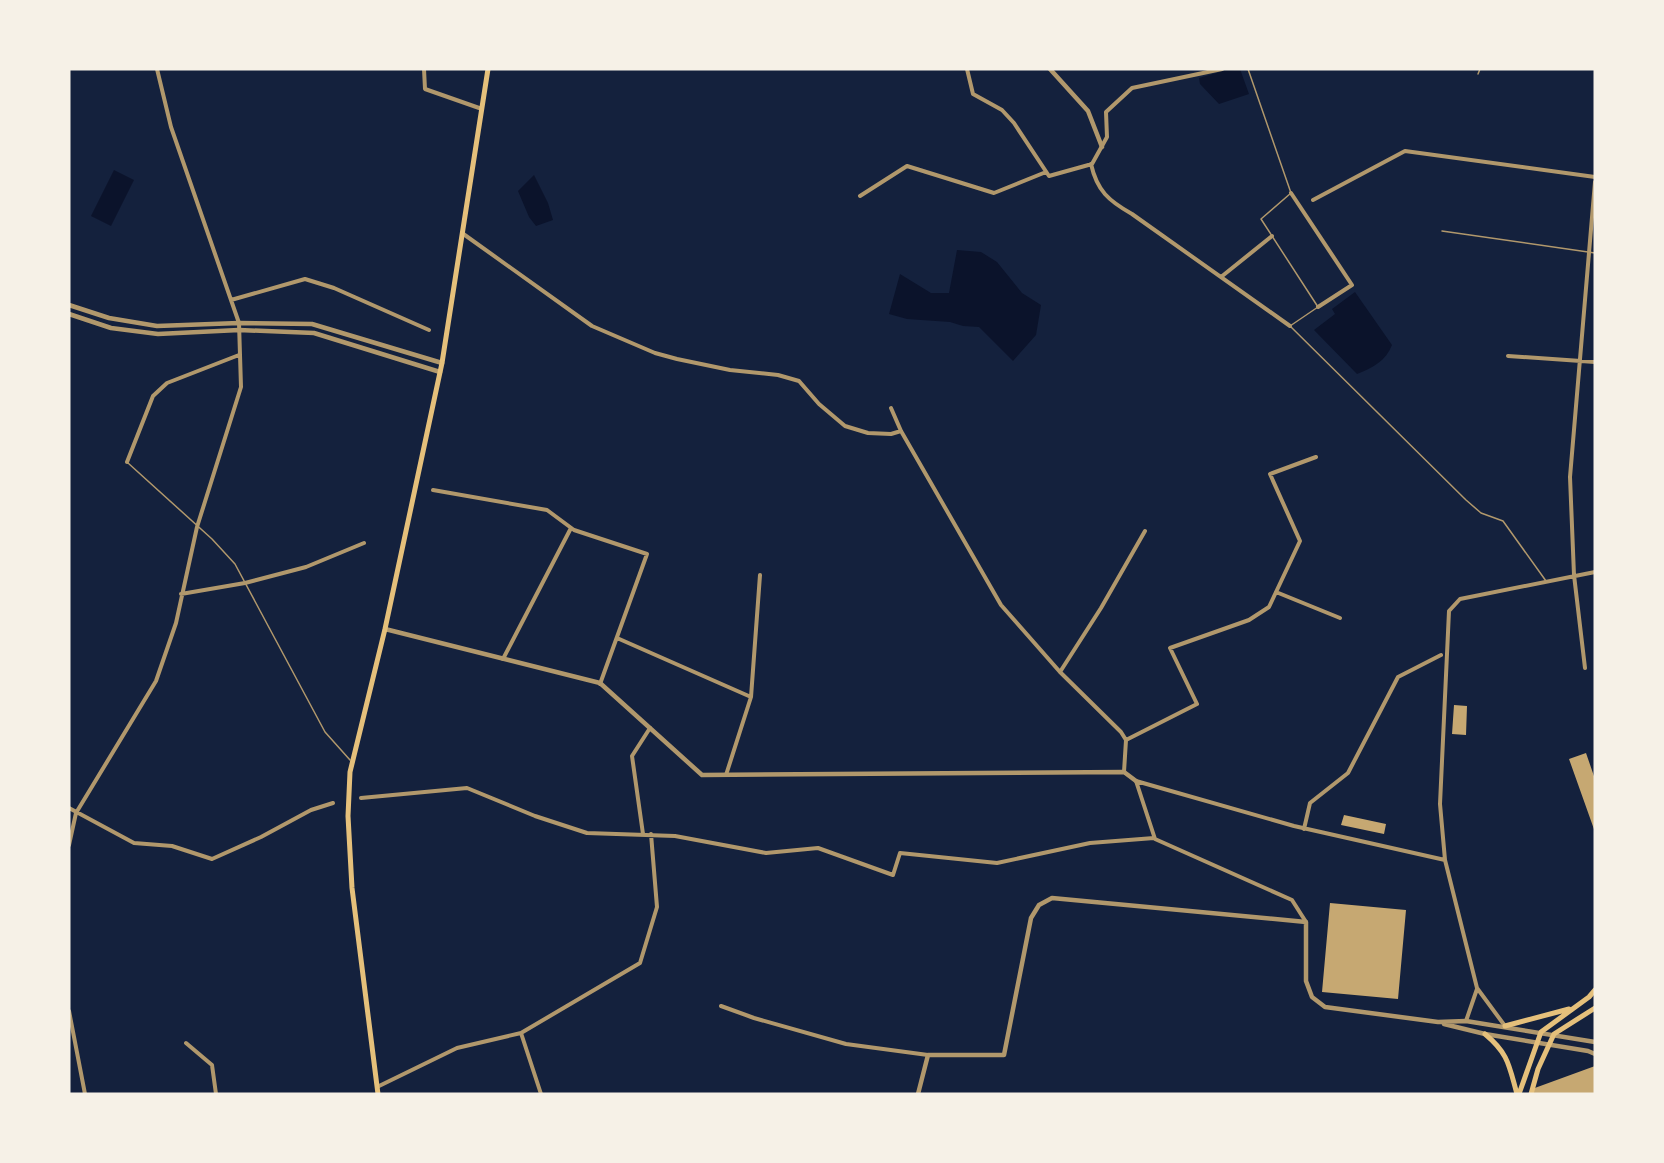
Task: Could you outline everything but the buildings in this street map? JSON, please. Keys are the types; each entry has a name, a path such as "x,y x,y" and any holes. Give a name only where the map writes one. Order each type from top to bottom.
{"main road":[{"path":"378,1094 352,888 348,816 352,763 385,629 442,363 488,69"},
{"path":"1518,1094 1541,1032 1589,997 1595,990"},
{"path":"1505,1026 1574,1008"},
{"path":"1531,1094 1538,1069 1554,1034 1595,1008"},
{"path":"1485,1034 1496,1043 1508,1059 1518,1094"}],"street":[{"path":"69,846 76,813 156,681 176,623 197,527 241,387 239,323 171,127 156,69"},
{"path":"424,69 425,89 482,109"},
{"path":"967,69 973,94 1002,110 1014,123 1049,176 1092,164 1107,137 1106,112 1132,88 1222,69"},
{"path":"1050,69 1088,111 1102,147"},
{"path":"1312,200 1405,151 1595,177"},
{"path":"1091,163 1103,193 1111,202 1290,326"},
{"path":"860,196 907,166 994,193 1046,172"},
{"path":"1585,668 1574,575 1570,477 1595,182"},
{"path":"1291,194 1353,285 1318,307"},
{"path":"462,233 592,326 655,353 677,359 730,370 778,375 799,381 819,404 845,426 868,433 891,434 901,431"},
{"path":"1221,277 1272,236"},
{"path":"231,300 305,279 334,288 429,330"},
{"path":"69,305 109,318 157,327 239,323 312,324 442,363"},
{"path":"69,314 111,328 158,334 239,330 314,333 440,372"},
{"path":"127,462 153,396 167,383 239,355"},
{"path":"1508,356 1595,362"},
{"path":"891,408 901,431 1000,605 1060,672 1121,732 1126,740 1124,772"},
{"path":"1126,740 1197,704 1170,648 1249,620 1269,607 1300,541 1270,474 1316,457"},
{"path":"433,490 547,510 571,528 647,554 600,684"},
{"path":"503,659 571,528"},
{"path":"1060,672 1101,608 1144,531"},
{"path":"181,594 245,583 306,567 363,543"},
{"path":"1505,1026 1477,988 1445,860 1440,804 1449,611 1460,599 1595,572"},
{"path":"726,775 751,697 759,575"},
{"path":"1276,592 1340,618"},
{"path":"385,629 600,684 702,775 1124,772 1136,781 1304,829 1445,860"},
{"path":"617,638 751,697"},
{"path":"1304,829 1310,803 1348,773 1398,677 1441,655"},
{"path":"643,834 632,756 650,728"},
{"path":"1136,781 1154,838"},
{"path":"361,798 467,788 535,816 587,833 675,836 766,853 818,848 893,875 900,853 997,863 1090,843 1154,838 1292,900 1306,922 1306,981 1312,997 1325,1007 1438,1022 1485,1034 1595,1054"},
{"path":"69,808 134,843 172,846 212,859 250,843 311,810 333,803"},
{"path":"377,1087 457,1048 521,1033 640,963 657,907 651,834"},
{"path":"721,1006 754,1018 846,1044 928,1055 1004,1055 1031,918 1039,905 1052,898 1306,922"},
{"path":"1466,1021 1477,988"},
{"path":"69,1011 85,1094"},
{"path":"1438,1022 1466,1021 1595,1042"},
{"path":"521,1033 541,1094"},
{"path":"186,1043 212,1065 216,1094"},
{"path":"918,1094 928,1055"}],"lane":[{"path":"1248,69 1291,194 1261,219 1318,307 1290,326 1466,500 1481,513 1503,520 1547,582"},
{"path":"1478,74 1480,69"},
{"path":"1442,231 1595,253"},
{"path":"127,462 212,539 235,564 325,732 352,763"}],"water":[{"path":"1230,69 1240,69 1249,94 1219,104 1200,84 1199,78"},
{"path":"114,170 134,180 111,226 91,216"},
{"path":"534,175 548,203 553,220 536,226 529,217 518,191"},
{"path":"957,250 981,252 997,262 1022,293 1041,305 1036,335 1013,361 979,327 907,319 889,314 900,274 931,293 949,293"},
{"path":"1355,292 1392,345 1378,363 1357,374 1314,330 1335,314 1332,309"}]}
